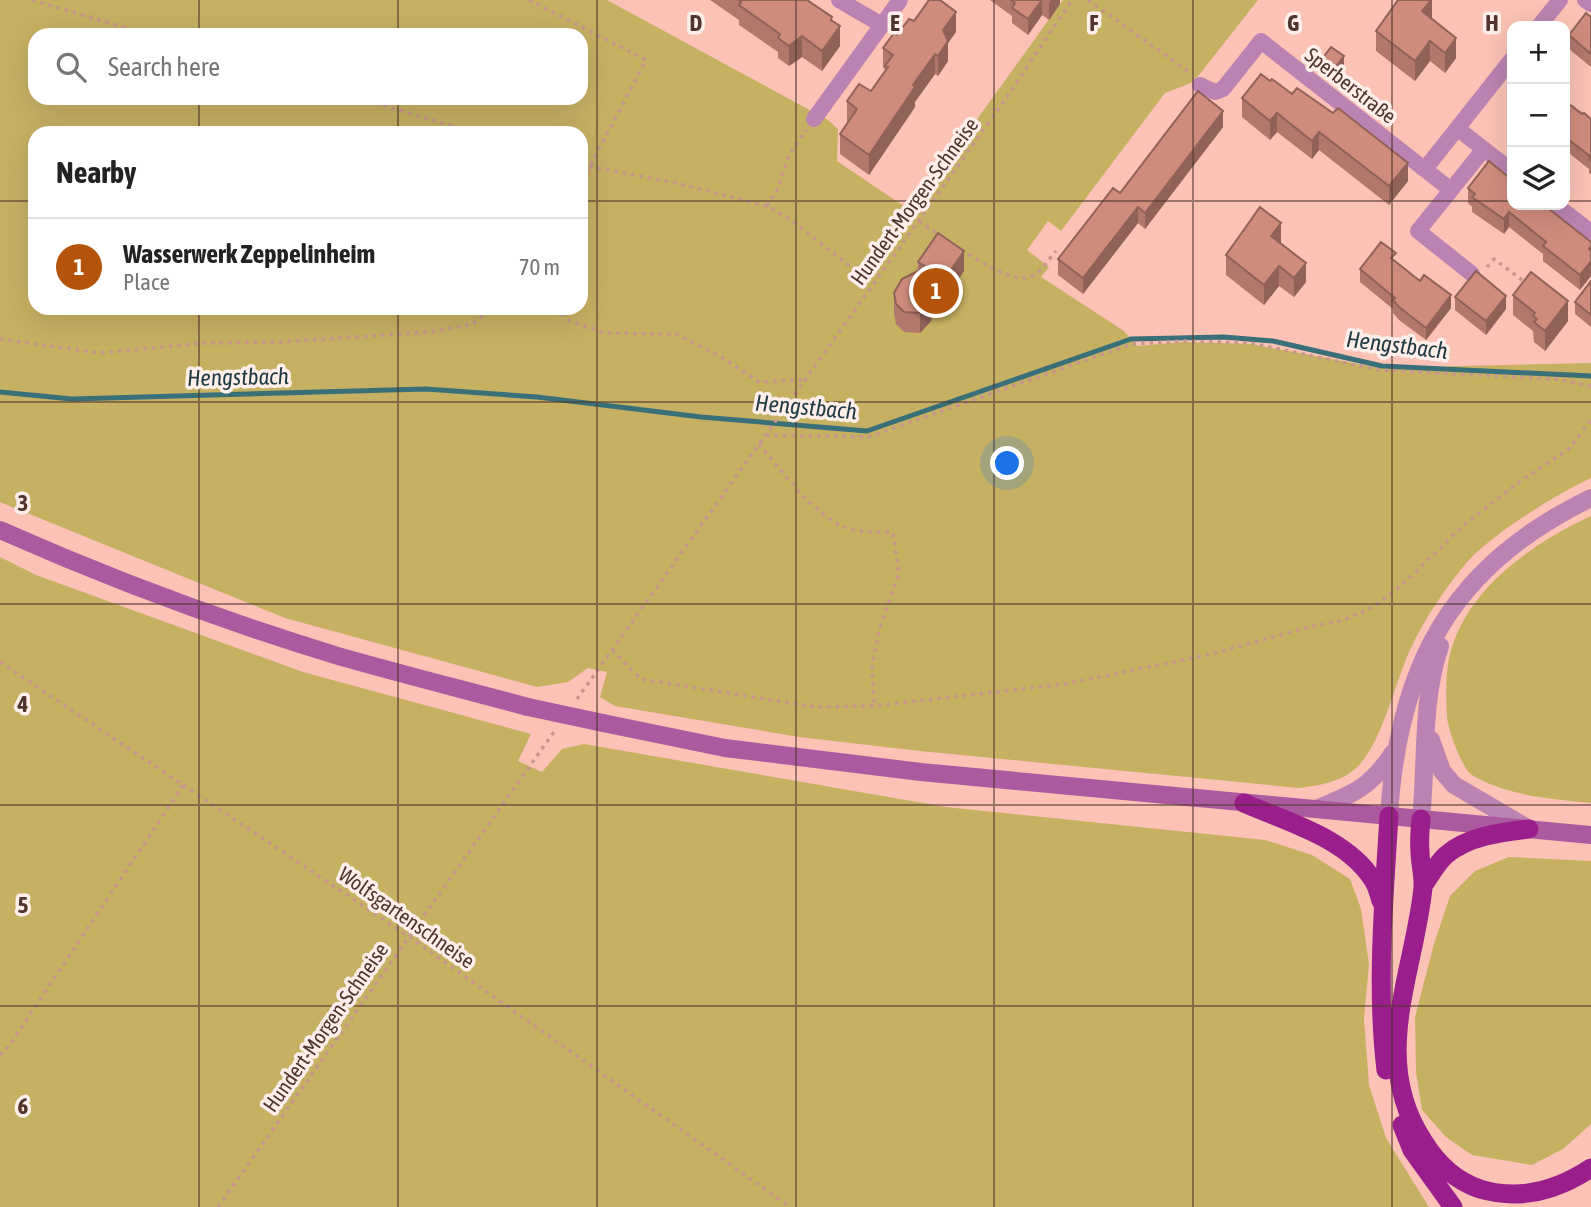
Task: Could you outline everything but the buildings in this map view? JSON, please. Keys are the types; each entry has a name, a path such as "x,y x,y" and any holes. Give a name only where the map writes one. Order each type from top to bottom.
{"highway":[{"path":"1244,803 1340,848 1359,863 1375,882 1383,908"},
{"path":"1389,816 1383,908 1383,1038 1391,1097 1412,1150 1453,1207"},
{"path":"1421,819 1423,886 1404,977 1397,1047 1399,1079 1404,1100 1419,1135 1443,1167 1470,1185 1494,1192 1526,1194 1550,1189 1573,1180 1591,1168"},
{"path":"1423,886 1446,855 1459,847 1495,833 1530,829"}],"main road":[{"path":"0,530 76,564 216,616 338,656 528,707 725,748 867,766 1591,835"}],"street":[{"path":"839,0 882,25"},
{"path":"814,119 900,0"},
{"path":"1543,21 1560,0"},
{"path":"1585,0 1591,5"},
{"name":"Sperberstraße","path":"1200,85 1215,92 1223,89 1261,41 1451,190"},
{"path":"1425,169 1507,65"},
{"path":"1458,129 1507,167"},
{"path":"1472,274 1418,231 1484,149"},
{"path":"1562,210 1591,232"},
{"path":"1389,816 1391,777 1411,688 1438,629 1479,576 1513,544 1539,525 1591,498"},
{"path":"1421,819 1427,701 1432,670 1455,607"},
{"path":"1427,730 1442,771 1454,785 1530,829"},
{"path":"1316,809 1366,786 1381,771 1397,748"}],"path":[{"path":"33,0 126,28"},
{"path":"529,0 584,28"},
{"name":"Hundert-Morgen-Schneise","path":"767,433 1007,97 1072,0"},
{"path":"1088,0 1194,75 1200,85"},
{"path":"588,30 646,60 588,171"},
{"path":"382,105 453,126"},
{"path":"1570,105 1591,121"},
{"path":"767,206 777,190 789,155 814,119"},
{"path":"590,167 676,183 767,206 791,220 873,284"},
{"path":"919,220 999,273 1027,279 1037,273 1056,251"},
{"path":"1472,274 1479,277 1494,259 1534,289"},
{"path":"0,339 99,353 205,343 280,342 430,332 473,324 484,315"},
{"path":"563,315 570,321 605,333 676,334 723,358 759,382 805,380"},
{"path":"579,697 767,433 868,437 1132,344 1184,341 1251,343 1379,370 1555,379 1591,386"},
{"path":"612,650 641,679 815,707 874,706 1064,684 1203,656 1344,620 1371,608 1402,585 1465,524 1522,480 1569,449 1591,420"},
{"path":"759,444 817,508 845,527 893,533 899,573 880,627 872,665 874,706"},
{"name":"Wolfsgartenschneise","path":"0,662 408,936 790,1207"},
{"name":"Hundert-Morgen-Schneise","path":"218,1207 556,729"},
{"path":"0,1055 9,1046 184,784"}],"shaded area":[{"path":"0,0 607,0 828,120 838,129 837,161 911,211 1063,0 1258,0 1191,83 1165,93 1061,231 1048,221 1027,250 1049,267 1041,277 1124,331 1137,346 1184,342 1251,344 1380,368 1591,363 1591,478 1526,515 1468,561 1436,604 1416,638 1404,663 1380,731 1364,760 1341,778 1321,784 1299,788 799,737 615,706 600,697 607,672 588,668 568,682 537,687 285,618 0,502"},
{"path":"1591,516 1591,803 1515,792 1472,775 1460,757 1450,730 1446,693 1448,662 1459,630 1471,608 1487,588 1525,554"},
{"path":"0,557 36,575 303,672 531,734 518,761 542,772 562,749 584,744 946,807 1265,840 1312,855 1350,879 1361,909 1369,964 1364,1019 1369,1085 1386,1138 1429,1207 0,1207"},
{"path":"1509,857 1591,861 1591,1124 1563,1149 1532,1165 1472,1155 1446,1137 1422,1110 1416,1072 1415,1017 1450,896 1475,871"}],"waterway":[{"name":"Hengstbach","path":"0,392 72,399 426,389 537,397 701,417 867,431 1131,339 1224,337 1273,341 1382,366 1591,376"}],"place":[{"name":"Wasserwerk Zeppelinheim","path":"936,291"}]}
